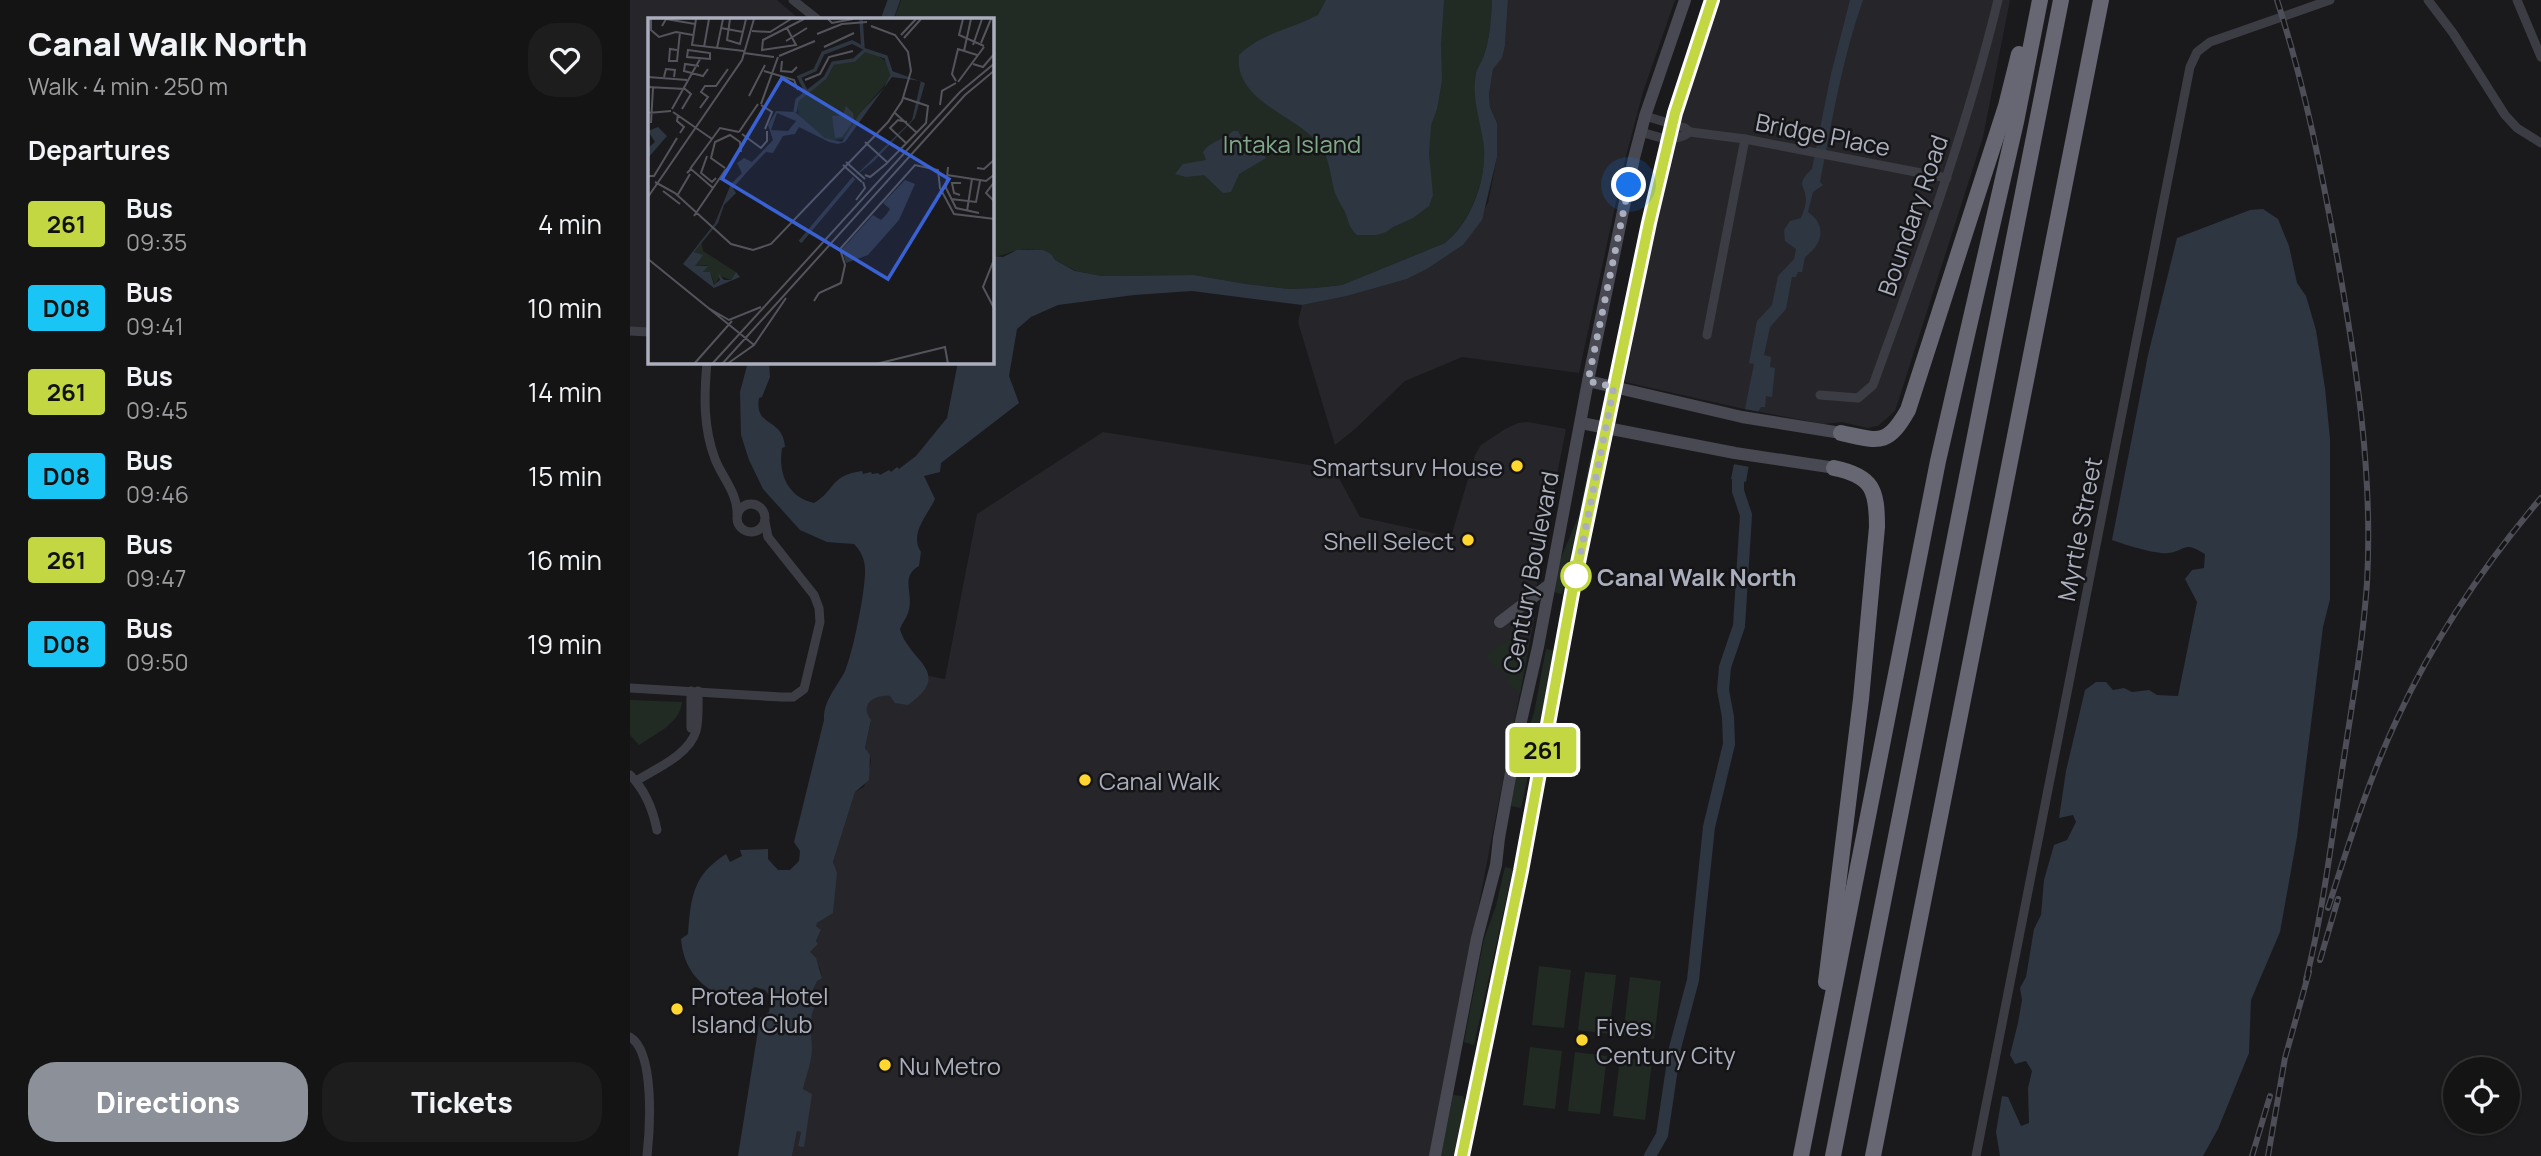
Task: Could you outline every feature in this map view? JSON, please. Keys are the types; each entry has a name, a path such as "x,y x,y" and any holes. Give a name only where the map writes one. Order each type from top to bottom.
{"highway":[{"path":"1838,433 1873,440 1886,437 1897,429 1908,410 2006,106 2031,0"},
{"path":"1802,1154 1938,461 2016,122 2040,0"},
{"path":"1833,1156 2061,0"},
{"path":"1874,1156 2101,0"},
{"path":"1802,1154 1861,699 1877,527 1877,504 1871,486 1857,474 1831,468"}],"main road":[{"name":"Century Boulevard","path":"1435,1156 1477,938 1496,865 1517,739 1588,381 1641,131 1685,0"},
{"name":"Century Boulevard","path":"1462,1156 1521,871 1575,577 1614,387 1668,140 1712,0"},
{"path":"1588,381 1760,421 1838,433"},
{"path":"1581,423 1735,453 1831,468"},
{"path":"1500,622 1549,585"}],"street":[{"path":"793,0 816,18"},
{"name":"Boundary Road","path":"1820,395 1858,398 1872,385 1947,178 1980,71 1998,0"},
{"name":"Myrtle Street","path":"1976,1156 2190,67 2197,52 2210,42 2330,0"},
{"path":"2428,0 2453,33 2505,115 2517,128 2541,143"},
{"path":"2517,0 2541,57"},
{"name":"Bridge Place","path":"1645,116 1690,132 1807,150 1947,178"},
{"path":"1641,131 1668,140"},
{"name":"Bridge Place","path":"1668,140 1683,137 1690,132"},
{"path":"1707,335 1745,139"},
{"path":"630,331 648,332"},
{"path":"706,364 704,396 707,432 716,462 736,502 740,527 768,537"},
{"path":"630,688 781,698 793,697 804,689 820,622 819,608 814,595 768,537 765,513 729,487"},
{"path":"737,514 742,506 750,503"},
{"path":"752,532 760,529 765,522"},
{"path":"657,830 653,809 633,778 679,753 693,737 696,730 695,691"},
{"path":"630,1037 640,1046 644,1059 650,1119 647,1156"}],"shaded area":[{"path":"630,0 777,0 798,18 648,18 648,332 630,331"},
{"path":"1508,0 1675,0 1643,92 1626,156 1579,373 1462,357 1405,381 1335,445 1298,322 1302,305 1407,279 1463,245 1488,203 1497,157 1497,123 1490,107 1489,95 1493,68 1502,58 1505,46"},
{"path":"1718,0 2010,0 1983,137 1895,411 1878,426 1867,428 1842,422 1824,424 1625,382 1666,168"},
{"path":"1528,422 1566,429 1538,571 1534,620 1430,1156 792,1156 797,1131 801,1132 798,1146 804,1146 803,1089 812,1051 809,1038 813,991 817,980 822,977 810,952 818,944 816,942 821,930 816,926 817,923 833,912 836,873 833,862 855,792 864,787 871,762 865,749 871,721 866,707 871,699 877,696 890,696 925,688 929,676 945,679 977,514 1103,432 1334,469 1360,517 1451,537 1475,455 1481,445 1505,429"}],"green space":[{"name":"Intaka Island","path":"901,0 1492,0 1487,44 1475,82 1484,147 1479,187 1462,224 1445,243 1342,285 1289,289 1194,275 1102,276 1076,271 1055,260 1051,254 1038,251 1020,250 994,256 994,18 894,18"},
{"path":"1592,449 1596,450 1583,517 1572,549 1562,594 1553,592 1558,565 1579,515"},
{"path":"1511,639 1517,640 1528,651 1520,694 1508,683 1509,678 1485,657"},
{"path":"1546,649 1555,651 1521,808 1511,806 1521,750 1534,713"},
{"path":"630,700 682,702 672,722 639,745 630,735"},
{"path":"1505,867 1513,869 1474,1045 1464,1042 1484,939 1496,906"},
{"path":"1539,966 1571,970 1564,1028 1532,1025"},
{"path":"1585,972 1616,975 1609,1034 1578,1030"},
{"path":"1630,977 1661,981 1654,1039 1623,1035"},
{"path":"1530,1047 1562,1051 1555,1109 1523,1105"},
{"path":"1575,1052 1607,1056 1600,1114 1568,1111"},
{"path":"1620,1058 1652,1061 1645,1120 1613,1116"},
{"path":"1453,1095 1463,1096 1465,1103 1463,1134 1458,1156 1441,1156"}],"water":[{"path":"1326,0 1444,0 1442,80 1431,125 1429,154 1433,195 1429,206 1413,218 1377,235 1357,235 1354,232 1335,193 1322,148 1308,133 1255,95 1240,71 1239,55 1248,47 1267,36 1318,15"},
{"path":"1492,0 1508,0 1505,46 1502,58 1493,69 1489,95 1490,107 1497,123 1497,157 1482,220 1463,245 1427,269 1407,279 1302,305 1192,291 1058,305 1031,317 1017,329 1009,376 1019,403 941,463 940,472 924,476 935,499 918,532 921,552 919,566 910,575 910,606 900,629 925,667 928,684 908,705 895,703 890,696 884,696 874,699 868,705 871,720 865,748 870,755 869,780 855,792 833,862 837,873 833,913 817,923 816,926 821,930 816,941 818,944 810,952 816,958 822,978 817,981 813,990 818,1002 812,1013 812,1051 803,1089 812,1094 804,1147 798,1146 801,1132 797,1131 792,1156 738,1156 760,1018 769,1012 771,998 765,990 755,987 747,992 744,1004 710,989 693,974 687,964 681,939 688,934 693,898 700,879 726,854 730,862 742,856 740,850 768,849 768,859 778,870 790,870 799,861 800,851 794,842 824,713 831,694 845,671 852,650 865,578 864,562 854,544 827,542 800,530 763,489 741,435 740,392 747,364 769,364 770,377 762,397 759,398 761,414 775,426 783,438 785,447 782,448 781,457 786,483 797,495 814,503 844,476 862,471 863,474 871,472 880,475 889,470 891,472 916,456 947,418 958,364 994,364 994,256 1003,257 1017,250 1043,250 1075,271 1102,276 1194,275 1289,289 1342,285 1445,243 1469,213 1482,174 1484,147 1475,82 1491,22"},
{"path":"1850,0 1863,0 1838,90 1820,182 1823,185 1813,192 1808,212 1818,223 1819,240 1805,257 1802,272 1792,277 1786,309 1770,327 1764,355 1771,357 1770,367 1775,368 1772,397 1766,396 1765,407 1761,407 1758,412 1746,482 1731,479 1754,364 1749,363 1757,321 1772,305 1778,276 1794,259 1796,249 1785,241 1784,230 1790,221 1801,218 1804,209 1806,200 1802,182 1812,169 1831,74"},
{"path":"1233,131 1238,131 1248,149 1263,154 1266,158 1239,174 1231,192 1223,193 1204,175 1186,177 1175,174 1183,164 1206,160 1203,152 1206,148"},
{"path":"2263,209 2278,219 2289,246 2297,283 2306,296 2316,330 2330,439 2330,599 2323,627 2297,837 2280,932 2251,1000 2249,1053 2218,1129 2203,1156 2000,1156 1996,1132 2002,1096 2008,1097 2021,1126 2029,1123 2028,1088 2032,1071 2026,1061 2015,1064 2010,1055 2022,1000 2020,988 2026,977 2034,929 2041,915 2044,880 2054,845 2067,840 2076,822 2073,815 2059,818 2066,771 2085,690 2096,682 2106,682 2113,690 2149,690 2157,695 2178,696 2197,602 2185,579 2192,570 2204,568 2205,554 2192,548 2163,553 2112,540 2148,355 2177,238 2250,210"}],"pier":[{"path":"1744,409 1761,412 1750,467 1733,464"}],"waterway":[{"path":"887,18 894,0"},
{"path":"1650,1156 1662,1135 1675,1048 1693,980 1709,827 1729,744 1723,690 1725,667 1739,626 1746,515 1738,491 1738,480"}],"railway":[{"path":"2277,0 2312,130 2338,262 2357,382 2368,502 2367,583 2362,637 2324,889 2306,980"},
{"path":"2328,908 2369,787 2412,687 2444,630 2480,576 2541,498"},
{"path":"2320,960 2338,899"},
{"path":"2268,1156 2285,1058 2309,972"},
{"path":"2252,1156 2270,1096"}],"bus line":[{"name":"261","path":"1462,1156 1521,871 1575,577 1661,166 1675,113 1712,0"}],"place":[{"name":"Smartsurv House","path":"1517,466"},
{"name":"Shell Select","path":"1468,540"},
{"name":"Canal Walk North","path":"1576,576"},
{"name":"Canal Walk","path":"1085,780"},
{"name":"Protea Hotel Island Club","path":"677,1009"},
{"name":"Fives Century City","path":"1582,1040"},
{"name":"Nu Metro","path":"885,1065"}],"route":[{"path":"1576,576 1614,387 1588,381 1629,185"}]}
